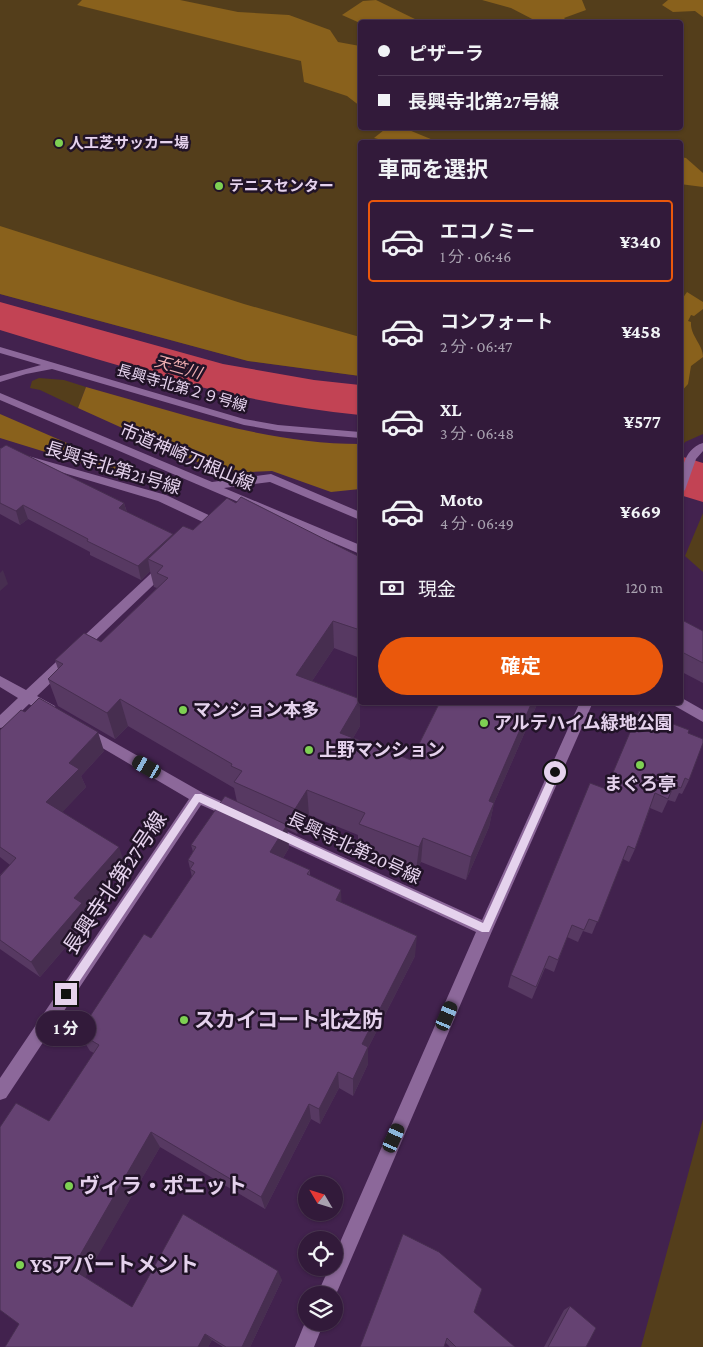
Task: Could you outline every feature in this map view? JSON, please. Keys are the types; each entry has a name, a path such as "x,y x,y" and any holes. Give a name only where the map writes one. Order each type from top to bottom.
{"street":[{"name":"長興寺北第２９号線","path":"0,350 244,422 278,428 358,435"},
{"name":"長興寺北第２９号線","path":"0,379 35,368 58,368"},
{"name":"市道神崎刀根山線","path":"0,396 358,549"},
{"path":"683,482 693,456 697,449 703,446"},
{"name":"長興寺北第21号線","path":"0,451 162,498 213,522 199,536"},
{"path":"211,486 271,478 358,515"},
{"path":"0,723 170,562"},
{"path":"0,681 61,717"},
{"path":"683,704 703,717"},
{"path":"330,1286 585,705"},
{"path":"78,727 198,797 243,818"},
{"name":"長興寺北第27号線","path":"0,1092 198,797"},
{"name":"長興寺北第20号線","path":"261,826 485,929"},
{"path":"304,1347 311,1331"}],"shaded area":[{"path":"0,0 703,0 703,434 685,442 683,445 683,140 358,140 358,376 248,361 0,294"},
{"path":"82,0 180,0 238,12 289,15 330,30 338,42 358,46 358,104 347,96 304,82 301,61 77,5"},
{"path":"376,0 417,20 358,20 358,22 342,15 363,1"},
{"path":"482,0 582,0 586,10 564,18 566,20 534,20 511,8"},
{"path":"668,0 703,0 703,17 695,11 673,12 662,5"},
{"path":"384,130 409,130 433,140 382,140 374,138"},
{"path":"683,158 703,173 703,187 683,184"},
{"path":"0,226 244,304 358,336 358,376 248,361 0,294"},
{"path":"687,292 703,302 703,309 694,316 691,315 688,321 691,322 692,332 701,348 703,357 691,366 688,384 683,390 683,298"},
{"path":"39,378 64,380 86,387 78,408 40,390 30,388 32,381"},
{"path":"86,387 187,416 256,433 325,443 358,444 358,489 331,492 272,471 222,473 78,408"},
{"path":"0,414 120,466 120,475 0,438"},
{"path":"703,513 703,572 685,556"},
{"path":"703,1119 703,1347 641,1347"}],"building":[{"path":"6,445 124,503 119,508 173,534 138,566 87,541 88,539 23,505 16,511 0,503 0,449"},
{"path":"241,497 358,556 358,629 333,621 296,675 358,698 358,702 340,733 411,760 438,705 531,705 489,801 494,803 471,857 423,838 419,847 359,824 365,813 307,790 295,809 234,782 242,771 120,699 107,713 48,679 63,664 55,660 84,633 101,642 168,578 157,573 163,566 148,559 183,526 193,530 227,498 236,503"},
{"path":"684,621 703,631 703,663 683,653"},
{"path":"39,698 98,732 69,763 79,769 46,802 119,847 74,898 82,903 31,962 0,940 0,876 16,858 0,847 0,730 21,710 25,712"},
{"path":"639,711 689,730 688,733 703,739 703,743 689,780 685,778 681,788 674,785 668,799 655,793 635,849 628,846 598,922 589,919 584,930 572,925 558,960 549,956 536,987 511,975 590,783 606,789"},
{"path":"225,796 287,825 270,852 310,870 307,874 341,890 336,900 417,936 362,1044 368,1047 353,1079 338,1072 319,1109 309,1104 261,1197 151,1132 72,1269 132,1307 183,1214 278,1271 242,1347 226,1347 205,1334 198,1347 5,1347 19,1324 0,1310 0,1127 16,1103 49,1121 99,1045 79,1033 144,934 151,938 195,872 190,869 194,863 188,860 196,847 191,845"},
{"path":"403,1234 439,1252 482,1289 474,1312 515,1347 456,1347 447,1338 444,1347 360,1347"},
{"path":"570,1306 596,1328 586,1347 548,1347"}],"waterway":[{"name":"天竺川","path":"0,316 178,368 223,379 268,388 358,400"},
{"name":"天竺川","path":"683,475 703,484"}],"place":[{"name":"人工芝サッカー場","path":"59,143"},
{"name":"テニスセンター","path":"219,186"},
{"name":"マンション本多","path":"183,710"},
{"name":"アルテハイム緑地公園","path":"484,723"},
{"name":"上野マンション","path":"309,750"},
{"name":"まぐろ亭","path":"640,765"},
{"name":"スカイコート北之防","path":"184,1020"},
{"name":"ヴィラ・ポエット","path":"69,1186"},
{"name":"YSアパートメント","path":"20,1265"}],"route":[{"path":"66,994 198,797 485,929 555,772"}]}
